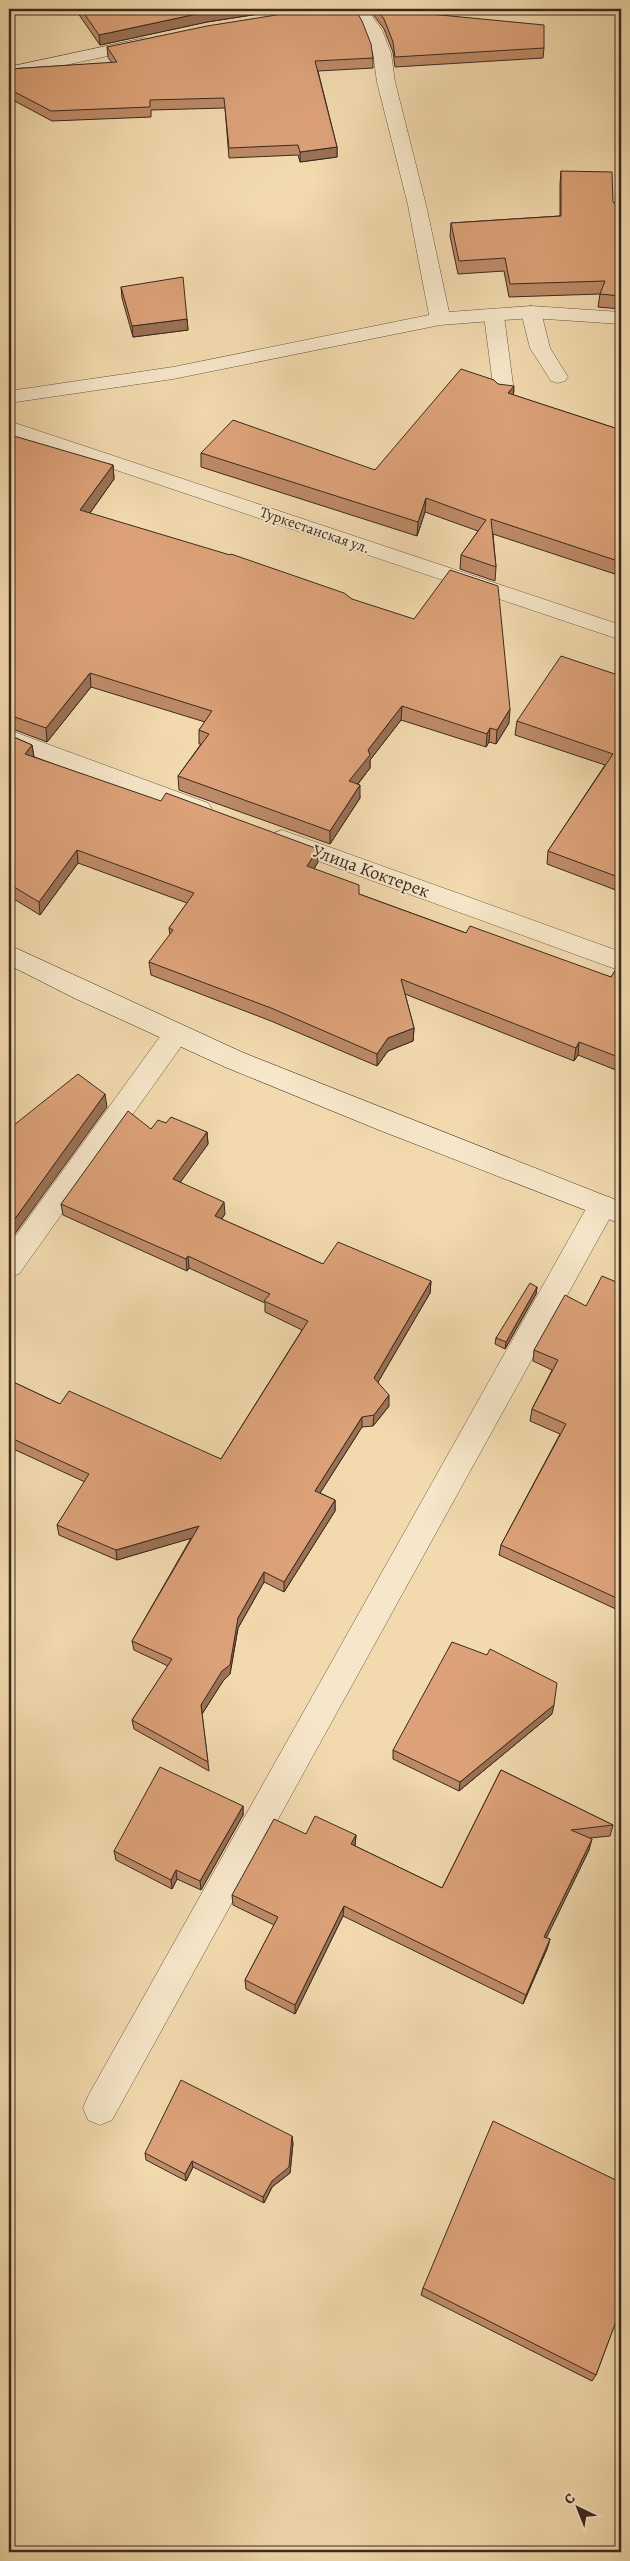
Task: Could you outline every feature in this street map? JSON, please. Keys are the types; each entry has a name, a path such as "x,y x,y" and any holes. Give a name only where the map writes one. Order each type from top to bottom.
{"street":[{"path":"358,9 373,30 382,54 386,82 417,205 440,319"},
{"path":"9,72 160,40"},
{"path":"9,397 173,373 440,319 531,312 621,318"},
{"path":"531,312 540,348 558,377"},
{"path":"494,316 504,392"},
{"name":"Туркестанская ул.","path":"9,427 621,632"},
{"path":"9,738 217,816"},
{"name":"Улица Коктерек","path":"263,832 621,962"},
{"path":"9,954 90,997 308,1091 612,1209 100,2108"},
{"path":"9,1266 176,1034"}],"building":[{"path":"81,9 228,9 99,35"},
{"path":"314,9 355,9 371,44 373,58 315,61 337,147 300,152 298,145 229,148 224,98 150,100 150,107 51,111 9,89 9,69 117,62 107,47 207,26"},
{"path":"376,9 433,9 430,14 544,25 544,48 395,57 393,42 384,19"},
{"path":"561,171 612,172 613,202 621,207 621,296 600,294 605,281 510,284 505,258 459,261 451,223 561,216"},
{"path":"183,277 187,319 132,326 121,287"},
{"path":"461,369 494,380 498,384 514,386 508,393 621,430 621,562 491,519 496,567 461,555 486,520 426,498 418,522 201,453 233,420 375,470"},
{"path":"14,436 113,465 80,510 231,554 344,593 352,599 414,619 450,570 498,586 510,709 497,730 490,728 487,734 402,706 368,750 370,755 349,781 360,785 330,831 178,776 209,734 199,730 212,711 90,673 46,728 9,715 9,441"},
{"path":"561,656 621,676 621,878 548,851 613,754 517,721"},
{"path":"9,735 32,745 25,754 161,801 166,793 318,849 307,866 359,885 359,894 466,933 470,926 611,977 621,962 621,1058 579,1042 576,1048 401,979 414,1028 388,1038 377,1054 271,1008 149,962 173,930 169,928 194,893 77,850 39,902 9,884"},
{"path":"78,1074 105,1094 9,1227 9,1129"},
{"path":"128,1111 151,1129 158,1120 166,1123 171,1117 207,1132 173,1179 224,1202 215,1216 323,1264 338,1242 431,1281 374,1378 389,1395 374,1415 362,1417 315,1491 335,1500 284,1582 264,1572 238,1618 230,1665 222,1671 201,1705 208,1762 132,1720 172,1659 132,1641 199,1526 116,1550 57,1525 89,1474 9,1437 9,1380 60,1404 69,1391 221,1459 308,1321 264,1301 270,1294 188,1256 186,1259 61,1204"},
{"path":"602,1276 621,1284 621,1600 501,1545 566,1424 532,1409 558,1360 534,1350 565,1295 586,1306"},
{"path":"530,1283 537,1287 506,1342 496,1338"},
{"path":"452,1642 487,1655 490,1649 557,1683 554,1705 460,1782 393,1750"},
{"path":"160,1767 243,1806 200,1881 176,1870 171,1880 114,1851"},
{"path":"501,1770 613,1825 571,1830 592,1839 544,1937 550,1939 526,1995 344,1906 295,2005 245,1980 278,1917 232,1895 274,1819 306,1834 315,1816 356,1835 351,1844 442,1888"},
{"path":"181,2080 292,2136 289,2167 272,2181 263,2197 192,2161 185,2174 145,2153"},
{"path":"493,2121 620,2182 621,2178 621,2308 596,2375 423,2288"}]}
